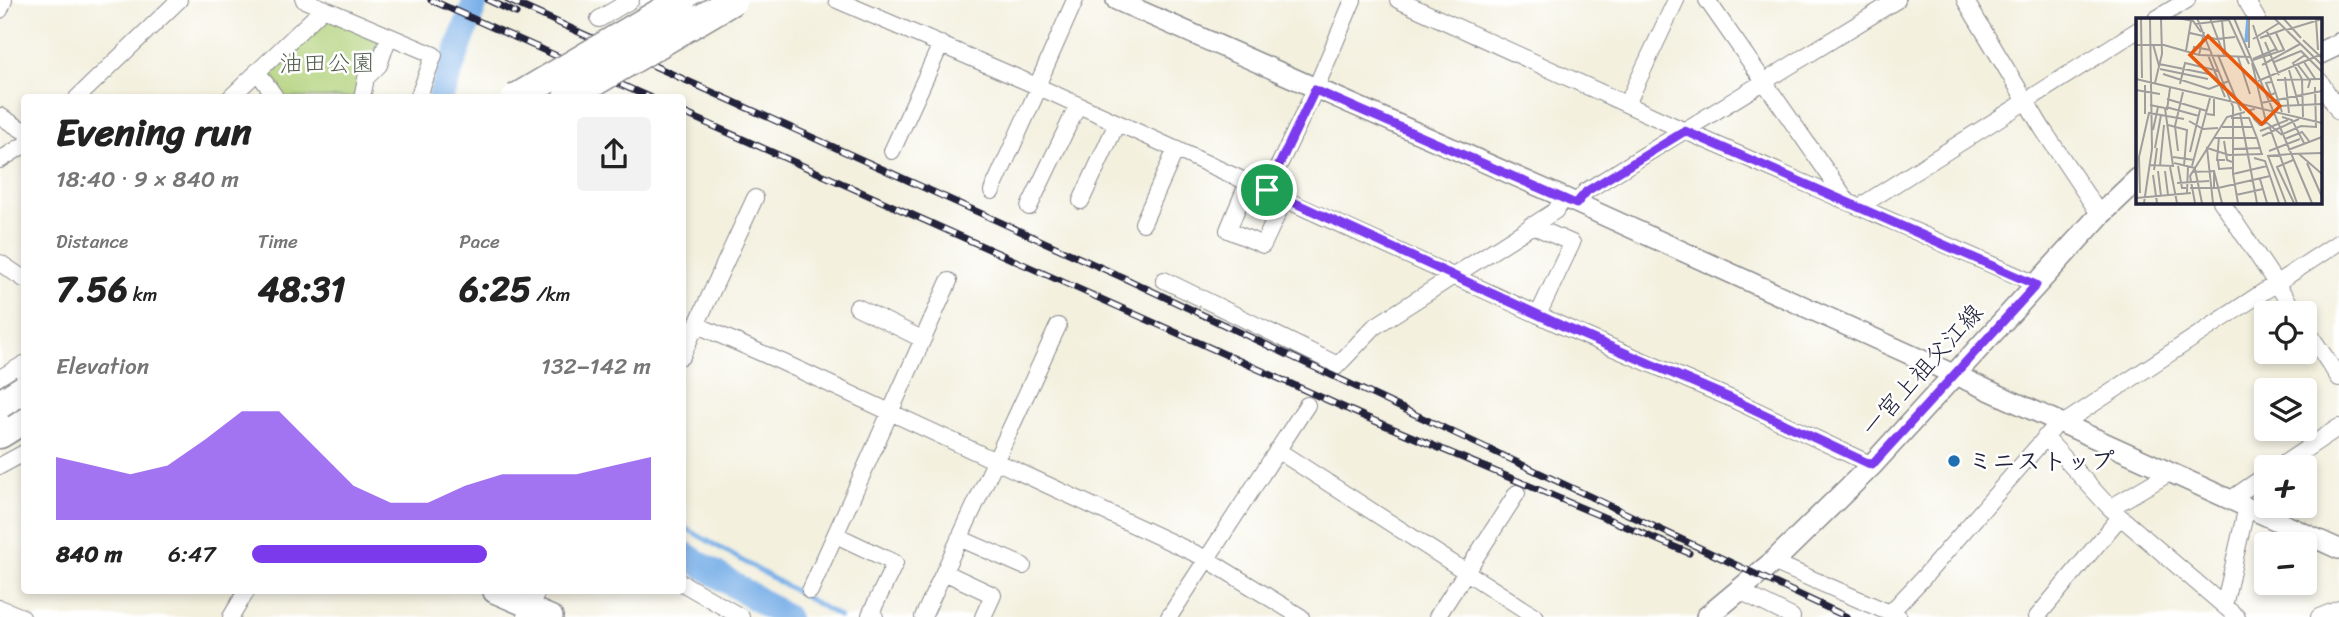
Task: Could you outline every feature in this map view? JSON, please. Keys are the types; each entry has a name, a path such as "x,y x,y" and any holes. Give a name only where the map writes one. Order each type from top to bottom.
{"highway":[{"path":"523,94 682,0"},
{"path":"574,94 733,0"},
{"path":"0,404 21,392"},
{"path":"0,434 21,421"}],"main road":[{"path":"2322,52 2339,44"},
{"name":"一宮上祖父江線","path":"1707,617 1773,562 1872,465 2100,215 2136,181"},
{"path":"0,379 21,389"},
{"path":"500,594 530,605 552,617"}],"street":[{"path":"0,10 4,0"},
{"path":"81,94 179,0"},
{"path":"304,0 434,55 419,94"},
{"path":"599,19 631,0"},
{"path":"837,0 1038,87 1538,315 1732,399 1872,465"},
{"path":"992,191 1075,0"},
{"path":"1116,0 1953,374 2055,428 2171,472 2339,549"},
{"path":"1267,190 1315,90 1353,0"},
{"path":"1398,0 1685,131 2036,285"},
{"path":"1627,104 1676,0"},
{"path":"1707,0 1854,204"},
{"path":"1164,280 1337,366 1374,327 1531,225 1897,0"},
{"path":"1965,0 2025,100 2100,215"},
{"path":"2157,18 2187,0"},
{"path":"2246,0 2256,18"},
{"path":"234,94 324,8"},
{"path":"1854,204 2136,31"},
{"path":"363,94 366,78 380,65 389,36"},
{"path":"892,151 942,44"},
{"path":"257,71 273,94"},
{"path":"2322,84 2339,112"},
{"path":"1029,207 1078,105"},
{"path":"0,116 21,129"},
{"path":"1081,201 1117,123"},
{"path":"0,160 21,147"},
{"path":"1143,223 1176,149"},
{"path":"1248,182 1227,230 1263,245 1285,198"},
{"path":"686,348 755,198"},
{"path":"2222,203 2286,301"},
{"path":"1531,225 1572,243 1538,315"},
{"path":"1773,562 1895,615 1923,578 2055,428 2339,242"},
{"path":"0,263 21,277"},
{"path":"810,590 949,281"},
{"path":"857,307 922,339"},
{"path":"697,325 1205,558 1301,617"},
{"path":"923,617 1058,326"},
{"path":"2317,345 2339,378"},
{"path":"0,379 21,366"},
{"path":"1169,617 1307,405"},
{"path":"2296,455 2339,427"},
{"path":"2055,428 2115,513 2237,617"},
{"path":"1277,450 1536,617"},
{"path":"0,466 21,455"},
{"path":"2037,617 2115,513 2171,472"},
{"path":"2224,606 2239,502 2254,487"},
{"path":"1437,617 1517,493"},
{"path":"836,535 895,563 870,614 875,617"},
{"path":"959,538 1023,566"},
{"path":"944,572 993,595 983,617"},
{"path":"686,585 741,617"},
{"path":"1740,590 1792,617"},
{"path":"231,617 245,594"},
{"path":"2319,617 2339,609"},
{"path":"2,612 22,617"}],"green space":[{"name":"油田公園","path":"327,16 379,38 374,60 356,94 281,94 267,74"}],"waterway":[{"path":"441,94 476,0"},
{"path":"686,528 840,617"},
{"path":"686,555 786,617"}],"railway":[{"path":"431,0 642,94"},
{"path":"488,0 516,13"},
{"path":"508,0 1124,278 1847,617"},
{"path":"686,114 1363,416 1689,553"}],"place":[{"name":"ミニストップ","path":"1954,461"}],"route":[{"path":"1315,90 1576,204 1587,191 1685,131 2036,285 1872,465 1732,399 1567,328 1267,190 1315,90"}]}
